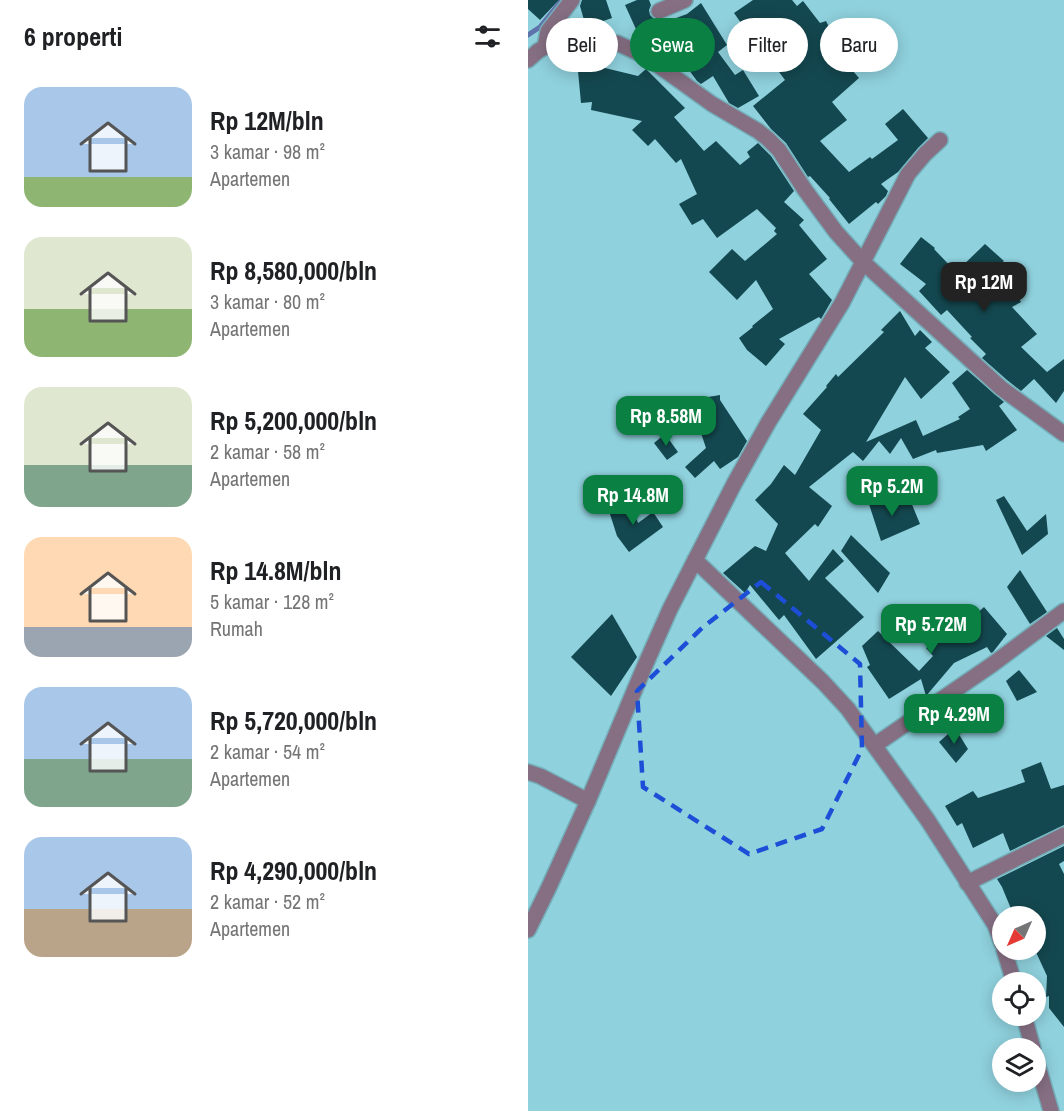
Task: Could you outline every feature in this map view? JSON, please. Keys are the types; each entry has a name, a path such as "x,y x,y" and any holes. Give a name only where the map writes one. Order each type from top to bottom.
{"street":[{"path":"545,47 548,31 572,0"},
{"path":"659,11 685,0"},
{"path":"528,60 545,47 560,43 617,44 645,56 712,104 758,131 778,150 830,223 864,262 1001,388 1064,434"},
{"path":"528,930 588,801 670,609 734,484 768,423 842,303 908,174 940,140"},
{"path":"695,560 823,682 848,710 927,819 992,920"},
{"path":"875,745 993,664 1064,611"},
{"path":"528,772 588,801"},
{"path":"967,883 1064,835"},
{"path":"1045,1092 1051,1111"}],"highlighted area":[{"path":"761,582 860,664 862,749 822,829 749,854 643,787 637,691 702,628"}],"building":[{"path":"528,0 559,0 540,20 528,9"},
{"path":"582,0 606,0 612,18 583,18 580,6"},
{"path":"637,0 649,0 650,15 653,18 631,18 625,5"},
{"path":"753,0 792,0 797,6 803,1 820,23 820,72 854,72 859,78 832,102 847,120 820,141 849,172 898,140 885,124 903,109 928,138 898,172 881,184 888,191 886,196 849,224 830,198 810,176 808,177 786,143 771,129 753,106 785,80 779,72 808,72 808,18 738,18 734,13"},
{"path":"701,3 710,18 676,18 687,14"},
{"path":"715,26 727,45 718,52 727,64 727,72 733,72 735,75 744,72 759,96 738,108 729,103 713,76 701,84 690,72 715,72"},
{"path":"618,71 638,76 643,72 649,72 685,108 674,117 704,151 716,141 740,165 750,157 747,152 758,143 771,156 794,191 784,202 804,220 799,225 827,259 809,274 832,300 821,319 819,317 779,339 785,344 766,366 747,350 739,338 773,309 756,280 737,300 709,272 732,249 745,261 777,234 774,231 776,228 757,209 717,238 703,219 692,225 679,204 697,194 681,159 676,163 655,139 648,146 632,130 642,121 591,110 592,102 581,103 578,72"},
{"path":"921,237 935,248 956,272 985,244 1004,261 999,265 1021,302 1012,307 1037,334 1021,347 1047,372 1064,359 1064,391 1056,403 1034,379 1021,391 1007,380 982,358 986,354 947,310 941,315 919,291 926,284 900,264"},
{"path":"900,311 915,336 920,330 932,342 925,348 950,372 921,399 905,377 866,442 916,420 923,436 960,419 958,417 970,409 952,383 967,370 1004,402 999,406 1017,430 986,451 983,445 937,453 936,450 913,459 901,438 890,454 879,441 863,461 853,452 809,487 832,506 818,527 815,524 785,553 809,581 833,549 844,561 825,578 864,617 816,659 784,615 779,620 750,585 745,593 723,573 755,546 766,551 778,524 755,500 771,484 784,465 795,475 821,430 803,414 836,374 838,377 884,332 881,330"},
{"path":"720,395 720,400 747,441 738,457 720,469 714,461 695,478 685,467 706,448 697,421 706,418 702,398"},
{"path":"665,434 678,452 667,460 654,443"},
{"path":"884,496 893,505 911,502 920,524 881,541 868,501"},
{"path":"1004,496 1027,531 1046,514 1048,534 1022,555 996,500"},
{"path":"631,503 638,523 653,512 663,527 629,552 617,536 609,511"},
{"path":"851,535 890,573 878,593 841,551"},
{"path":"1020,570 1047,612 1030,624 1007,587"},
{"path":"984,607 1007,634 993,652 991,653 987,647 954,663 926,696 921,679 889,699 867,667 870,665 862,646 878,631 919,671 933,656 926,648 971,622 970,620"},
{"path":"612,614 637,657 611,696 571,657"},
{"path":"1057,628 1064,639 1064,650 1046,636"},
{"path":"1019,670 1037,692 1017,701 1006,681"},
{"path":"955,728 968,749 956,763 939,742"},
{"path":"1041,762 1051,789 1064,785 1064,825 1010,851 1003,833 973,848 962,823 957,826 945,806 973,791 978,798 1025,782 1021,770"},
{"path":"1064,846 1064,861 1059,864 1064,874 1064,1027 1049,1008 1049,996 1046,997 1047,976 1040,960 1046,960 1046,906 1010,906 997,879"}],"waterway":[{"path":"528,35 540,27 562,0"}]}
